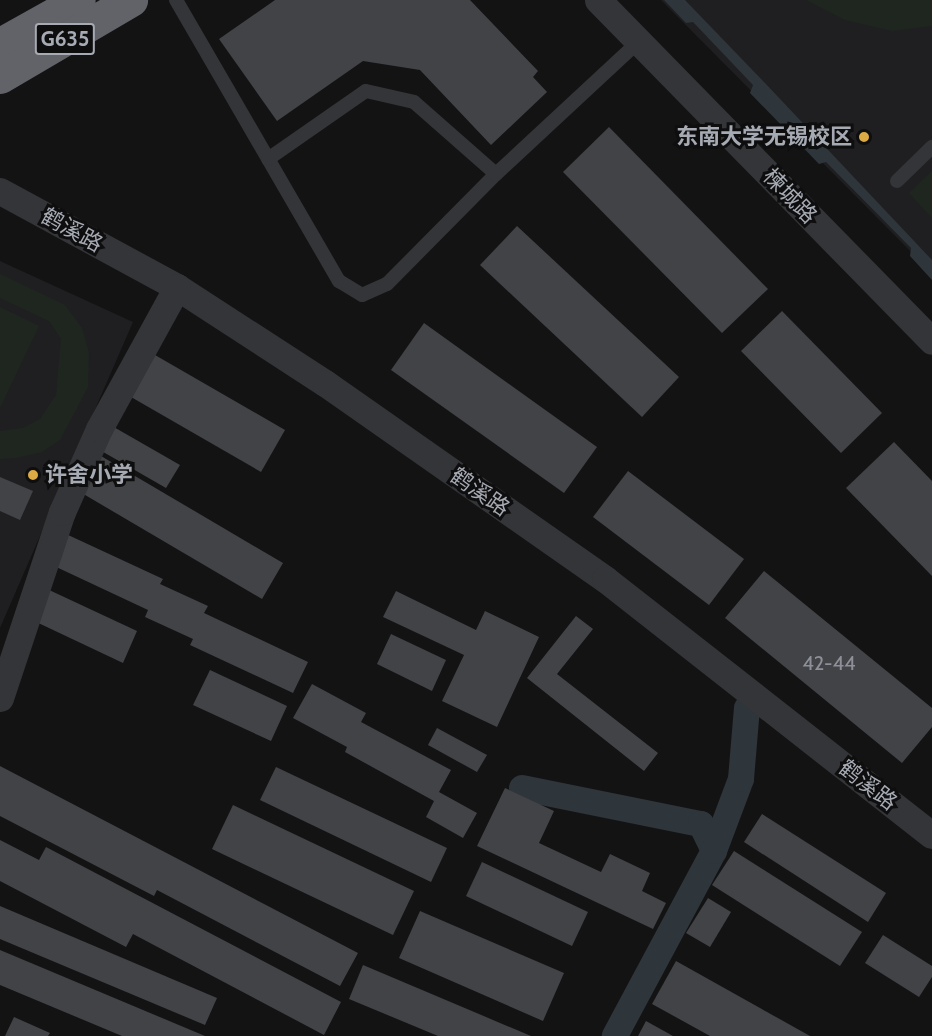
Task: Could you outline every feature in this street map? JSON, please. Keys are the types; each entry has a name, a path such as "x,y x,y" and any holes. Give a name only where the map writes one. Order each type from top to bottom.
{"highway":[{"name":"G635","path":"0,44 80,0"},
{"name":"G635","path":"0,77 130,0"}],"street":[{"name":"楝城路","path":"598,0 932,340"},
{"name":"鹤溪路","path":"0,190 177,287 325,383 605,579 932,835"},
{"path":"0,698 62,512 99,429 177,287"}],"lane":[{"path":"176,0 339,281 362,295 387,284 496,174 639,41"},
{"path":"268,159 366,91 414,102 496,174"},
{"path":"897,181 932,147"}],"shaded area":[{"name":"东南大学无锡校区","path":"661,0 932,0 932,273"},
{"path":"664,0 685,0 765,83 932,260 932,280 910,256 911,248 826,162 819,164 750,93 753,85 693,22 686,23"},
{"path":"806,0 932,0 932,26 892,31 845,20"},
{"path":"932,171 932,218 909,193"},
{"name":"许舍小学","path":"0,261 133,322 0,628"},
{"path":"0,274 65,305 82,328 89,353 88,387 60,440 42,452 0,459 0,431 23,428 40,419 56,395 61,339 49,321 0,298"},
{"path":"0,307 39,326 0,408"}],"building":[{"path":"275,0 470,0 538,71 533,77 547,92 491,145 420,70 363,61 277,121 219,39"},
{"path":"609,127 768,289 722,333 563,172"},
{"path":"517,226 679,377 642,417 480,265"},
{"path":"782,311 882,413 841,453 741,351"},
{"path":"424,323 597,447 564,493 391,370"},
{"path":"155,355 285,430 261,472 131,397"},
{"path":"112,426 180,465 166,488 98,449"},
{"path":"894,442 932,481 932,576 846,488"},
{"path":"101,456 283,563 262,599 80,492"},
{"path":"628,471 744,559 709,605 593,517"},
{"path":"0,477 33,491 20,520 0,511"},
{"path":"66,534 163,579 160,584 208,606 204,613 308,662 293,693 190,645 193,639 145,617 148,610 52,565"},
{"path":"764,571 932,708 932,727 902,763 725,618"},
{"path":"47,589 137,631 123,663 32,620"},
{"path":"396,591 476,630 485,611 539,637 497,727 442,701 464,655 383,617"},
{"path":"576,616 593,629 557,674 658,753 644,771 527,678"},
{"path":"391,634 446,660 432,691 377,664"},
{"path":"210,670 287,706 271,741 193,705"},
{"path":"312,684 366,713 361,722 451,770 439,792 477,813 463,838 426,817 434,801 345,752 347,747 293,718"},
{"path":"437,728 487,755 477,772 428,745"},
{"path":"0,766 358,953 340,986 157,890 154,896 0,816"},
{"path":"276,767 447,848 431,882 260,800"},
{"path":"505,788 554,811 539,843 601,872 610,854 650,873 642,891 666,903 653,929 477,846"},
{"path":"233,805 414,891 393,935 212,849"},
{"path":"762,814 886,893 868,922 744,842"},
{"path":"0,840 39,860 46,847 341,1002 324,1035 133,934 126,947 0,881"},
{"path":"734,851 862,932 840,966 712,885"},
{"path":"482,862 588,912 572,946 466,896"},
{"path":"708,898 731,912 710,947 686,933"},
{"path":"0,906 217,998 205,1025 0,939"},
{"path":"420,911 564,973 543,1021 399,958"},
{"path":"883,935 932,966 932,977 919,997 865,963"},
{"path":"0,950 205,1036 122,1036 0,985"},
{"path":"676,961 810,1036 710,1036 652,1004"},
{"path":"363,965 531,1036 438,1036 349,999"},
{"path":"14,1017 50,1033 48,1036 5,1036"},
{"path":"646,1021 673,1036 638,1036"}],"waterway":[{"path":"714,851 741,779 747,708"},
{"path":"522,788 701,824 714,851 615,1036"}],"place":[{"name":"东南大学无锡校区","path":"864,137"},
{"name":"许舍小学","path":"33,475"}]}
